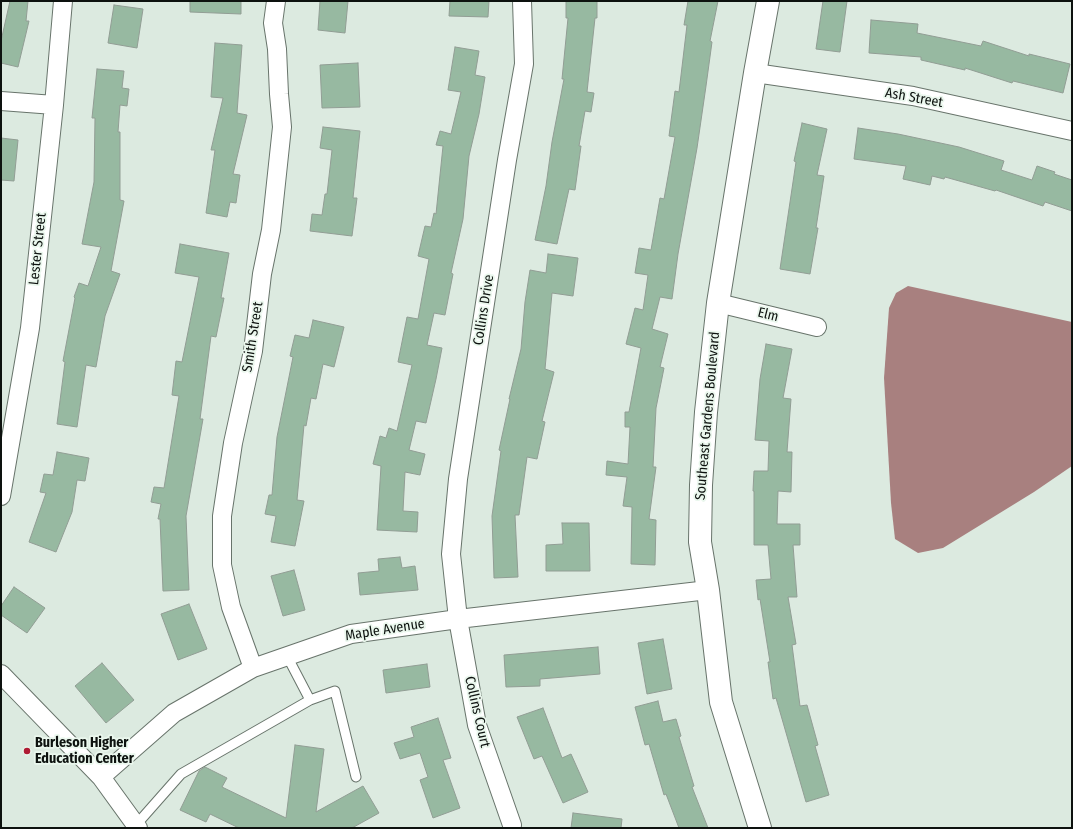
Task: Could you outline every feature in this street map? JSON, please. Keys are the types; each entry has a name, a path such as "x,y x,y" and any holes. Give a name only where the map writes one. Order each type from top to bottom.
{"street":[{"name":"Lester Street","path":"1,496 30,328 54,105 63,1"},
{"name":"Smith Street","path":"253,668 231,607 222,565 222,516 233,443 253,351 262,274 271,230 282,127 277,49 273,23 276,1"},
{"name":"Collins Drive","path":"458,619 451,554 458,479 507,160 524,64 522,1"},
{"name":"Southeast Gardens Boulevard","path":"760,828 721,702 708,590 700,542 701,485 706,412 718,303 768,1"},
{"name":"Ash Street","path":"755,73 912,96 1072,131"},
{"path":"1,101 54,105"},
{"name":"Elm","path":"718,303 817,327"},
{"name":"Maple Avenue","path":"101,777 174,713 253,668 351,634 458,619 708,590"},
{"name":"Collins Court","path":"458,619 477,725 512,825"},
{"path":"1,674 101,777 137,827"}],"lane":[{"path":"286,656 310,700"},
{"path":"137,827 181,774 310,700 335,691 356,777"}],"shaded area":[{"path":"908,286 1072,322 1072,466 1034,492 943,548 918,553 895,539 891,503 884,378 889,308 896,293"}],"building":[{"path":"10,1 28,1 26,21 29,21 18,67 1,63 1,41"},
{"path":"190,1 241,1 241,14 190,12"},
{"path":"320,1 348,1 345,33 318,30"},
{"path":"450,1 489,1 488,17 449,16"},
{"path":"566,1 597,1 597,18 595,18 587,92 594,93 591,112 585,111 579,146 581,146 575,190 569,189 557,244 535,240 546,186 552,142 564,79 562,79 568,18 566,18"},
{"path":"688,1 718,1 710,41 712,42 697,148 678,254 672,299 660,297 652,329 668,334 660,367 664,368 656,408 653,467 656,467 649,519 656,520 655,565 631,564 632,507 623,506 627,477 606,475 607,461 628,464 630,427 625,427 625,412 629,412 641,348 626,344 635,308 643,310 648,275 635,273 639,248 651,250 660,198 664,199 675,137 669,136 675,91 679,92 687,25 684,25"},
{"path":"823,1 847,1 840,52 816,49"},
{"path":"114,5 143,9 137,48 108,43"},
{"path":"871,20 918,24 917,33 981,46 983,41 1029,56 1029,54 1070,64 1063,93 1013,81 1012,83 965,68 965,70 921,60 921,57 869,53"},
{"path":"215,43 242,45 237,113 247,115 233,174 240,175 236,203 230,202 227,217 206,213 215,150 211,150 223,98 211,97"},
{"path":"455,47 479,51 475,75 485,77 479,114 469,156 463,219 451,273 453,274 445,315 434,313 427,345 442,348 436,379 426,423 416,421 409,450 425,454 420,475 405,472 403,511 418,512 417,532 377,530 381,466 373,464 380,436 386,438 389,428 397,431 412,365 398,362 407,317 418,319 429,259 418,256 425,226 431,227 434,213 436,214 443,146 436,145 440,131 451,134 461,92 448,90"},
{"path":"358,63 360,107 322,108 320,65"},
{"path":"97,69 124,71 122,88 129,89 127,106 120,105 118,132 120,132 120,200 124,201 111,271 120,274 105,316 96,367 86,365 77,427 57,424 65,362 63,361 74,297 79,283 88,286 101,247 82,244 94,182 95,118 92,118"},
{"path":"802,123 827,129 817,175 824,176 816,228 818,228 810,274 780,269 796,162 794,161"},
{"path":"323,127 360,131 353,198 357,198 352,236 310,231 312,214 322,215 325,194 327,194 332,150 320,148"},
{"path":"858,128 898,134 959,147 1004,161 1001,170 1032,180 1037,166 1055,172 1054,174 1072,180 1072,211 1045,202 1043,206 996,190 995,191 945,177 944,179 932,176 930,185 903,179 906,166 854,159"},
{"path":"1,138 18,140 14,181 1,180"},
{"path":"180,244 229,253 221,298 224,298 216,337 211,336 200,419 203,419 186,516 189,590 163,591 160,519 158,519 161,504 151,502 154,487 164,488 179,396 172,395 176,361 182,362 199,277 175,273"},
{"path":"548,254 578,258 573,296 552,293 545,369 554,372 542,421 545,422 537,459 527,457 519,515 515,515 518,577 494,578 492,516 501,451 499,450 521,349 525,302 530,270 546,273"},
{"path":"313,320 344,327 334,367 323,364 316,399 311,398 306,426 304,425 297,500 304,501 295,546 271,542 276,516 265,514 269,495 272,495 277,437 293,357 290,356 295,335 309,338"},
{"path":"766,344 792,349 783,398 791,399 787,452 792,452 791,492 778,491 777,524 800,524 800,545 793,545 797,597 788,597 796,644 792,645 800,706 807,705 818,745 815,746 829,795 806,802 776,698 773,699 768,662 770,662 760,599 758,600 756,580 771,579 768,545 754,545 754,471 768,471 769,441 755,440 760,379"},
{"path":"57,452 89,458 85,481 77,480 72,512 56,552 29,542 46,493 40,492 44,474 53,475"},
{"path":"562,523 589,523 590,571 546,571 546,545 563,544"},
{"path":"400,557 402,568 415,566 418,590 360,595 358,573 379,571 378,559"},
{"path":"294,570 305,610 283,616 271,576"},
{"path":"14,587 45,608 27,633 1,615 1,606"},
{"path":"189,604 207,649 178,660 161,614"},
{"path":"663,639 672,689 647,694 638,643"},
{"path":"598,647 600,674 540,679 540,686 506,687 504,655"},
{"path":"102,663 134,700 106,723 75,686"},
{"path":"427,664 430,687 386,693 383,670"},
{"path":"658,701 663,722 676,719 681,736 679,737 694,786 692,787 708,828 679,828 666,794 664,795 649,744 645,745 635,707"},
{"path":"543,708 562,758 571,754 588,792 563,803 542,756 534,759 517,717"},
{"path":"438,718 451,758 443,760 460,808 433,818 420,780 428,777 420,753 400,759 394,743 414,737 411,727"},
{"path":"295,745 324,749 316,812 363,786 379,813 352,828 239,828 210,814 206,822 180,810 199,771 205,767 227,778 222,787 286,818"},
{"path":"573,813 622,819 621,828 571,828"}],"place":[{"name":"Burleson Higher Education Center","path":"27,751"}]}
